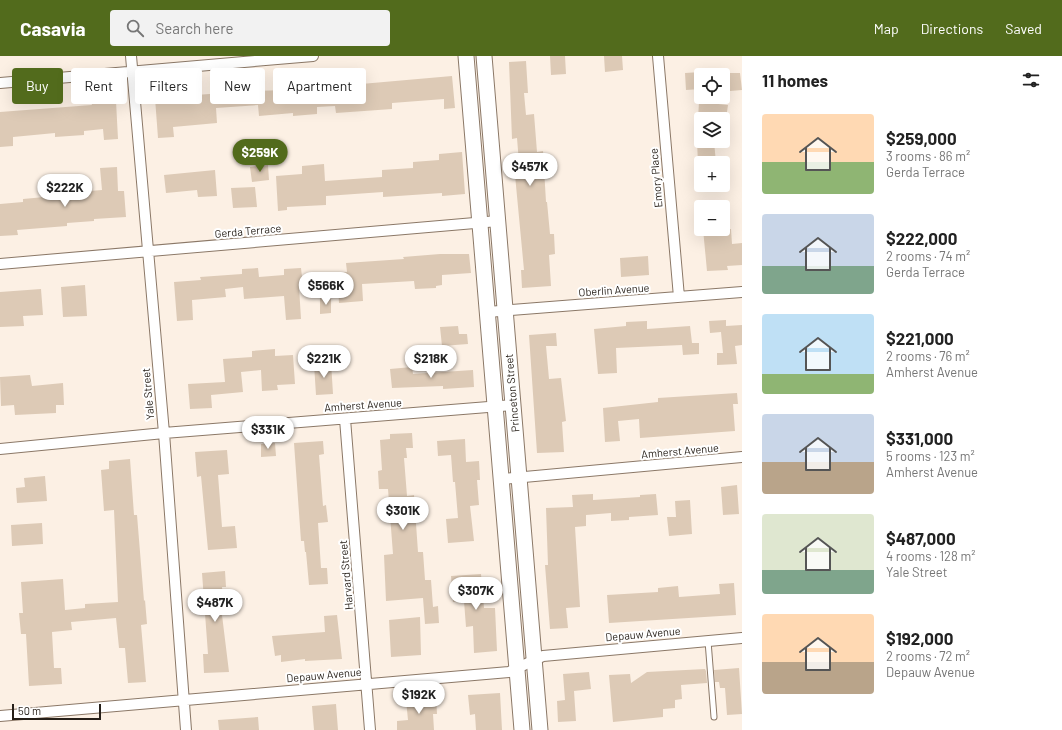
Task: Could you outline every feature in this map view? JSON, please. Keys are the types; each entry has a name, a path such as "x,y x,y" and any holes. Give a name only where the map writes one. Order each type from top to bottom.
{"main road":[{"name":"Princeton Street","path":"466,56 522,730"},
{"name":"Princeton Street","path":"484,56 540,730"}],"street":[{"name":"Yale Street","path":"131,56 164,433 186,730"},
{"path":"0,83 313,56"},
{"name":"Emory Place","path":"658,56 679,297"},
{"name":"Gerda Terrace","path":"0,264 498,221"},
{"name":"Oberlin Avenue","path":"487,312 742,292"},
{"name":"Amherst Avenue","path":"0,449 164,433 513,405"},
{"name":"Harvard Street","path":"345,419 370,730"},
{"name":"Amherst Avenue","path":"502,479 742,457"},
{"name":"Depauw Avenue","path":"0,716 366,683 509,672 543,656 742,638"}],"lane":[{"path":"708,641 714,717"}],"building":[{"path":"550,56 565,56 566,74 551,75"},
{"path":"604,56 622,56 623,70 605,72"},
{"path":"526,61 528,93 524,93 526,115 534,114 537,152 543,151 546,202 550,234 554,234 555,254 549,255 551,286 522,288 521,270 524,270 515,175 520,175 517,138 512,139 509,62"},
{"path":"694,72 694,89 686,90 685,73"},
{"path":"730,73 740,73 742,90 730,91"},
{"path":"452,76 455,108 444,109 444,99 392,103 392,109 336,113 335,106 317,107 317,114 293,116 293,113 259,116 258,105 216,108 217,123 173,127 174,137 158,138 155,104 202,104 202,95 210,94 210,104 265,104 265,91 273,90 273,104 366,104 366,84"},
{"path":"116,104 118,139 104,140 103,129 84,131 84,135 55,137 55,133 13,137 13,146 0,147 0,112"},
{"path":"699,104 728,105 727,112 698,112"},
{"path":"697,148 715,148 715,156 698,156"},
{"path":"462,152 465,194 442,196 442,193 383,197 383,192 326,196 326,205 287,207 287,210 278,211 276,176 302,174 302,166 324,164 325,181 382,177 382,170 413,168 413,162 439,160 439,154"},
{"path":"268,165 269,180 252,182 250,167"},
{"path":"117,167 118,191 124,191 126,217 94,219 94,221 67,223 67,226 17,230 18,235 0,236 0,204 23,202 23,199 102,190 100,168"},
{"path":"215,170 217,196 198,197 197,190 166,193 164,175"},
{"path":"255,187 257,207 233,208 231,188"},
{"path":"731,229 732,244 742,243 742,265 727,266 728,270 707,271 704,236 730,236"},
{"path":"440,254 469,254 471,273 442,275 442,285 436,286 436,288 415,289 414,281 362,284 363,301 339,303 337,273 347,272 346,263 404,259 403,257"},
{"path":"648,256 649,275 621,277 620,258"},
{"path":"258,268 259,277 284,275 284,269 301,268 303,286 299,287 301,319 286,320 284,296 244,299 243,287 225,289 226,297 192,300 193,320 177,321 174,282 201,280 200,277 242,274 242,269"},
{"path":"85,285 87,316 63,317 61,287"},
{"path":"41,289 43,315 23,316 24,326 0,327 0,292"},
{"path":"331,297 331,313 320,314 320,298"},
{"path":"726,320 726,326 742,325 742,345 735,346 737,364 717,365 717,353 723,353 721,332 710,333 709,321"},
{"path":"647,321 647,329 690,326 692,343 699,343 699,354 683,355 682,345 616,348 617,373 598,374 594,329 626,326 626,322"},
{"path":"458,326 459,334 467,334 468,344 442,346 440,327"},
{"path":"556,333 557,346 546,346 549,379 561,378 566,421 562,422 564,452 537,453 529,335"},
{"path":"275,349 275,356 293,355 295,384 277,385 278,390 262,391 261,370 241,372 243,392 211,395 212,408 190,409 188,384 225,382 223,359 252,357 252,351"},
{"path":"331,362 333,394 316,395 314,364"},
{"path":"412,367 413,374 473,370 474,387 443,389 443,386 392,388 390,369"},
{"path":"30,375 32,386 63,383 64,405 56,405 56,413 15,415 14,405 1,406 0,377"},
{"path":"737,393 738,404 733,404 735,431 640,438 639,419 618,421 620,441 605,442 603,408 658,402 658,398"},
{"path":"412,433 413,448 406,448 407,458 404,458 407,496 414,495 418,552 423,552 425,580 431,580 433,607 438,606 439,623 425,624 423,598 386,601 384,555 393,554 388,489 379,489 378,471 382,470 380,440 390,439 390,434"},
{"path":"465,439 466,462 479,461 480,480 477,480 479,505 470,506 474,541 448,543 446,519 458,518 455,482 453,482 451,455 438,456 437,441"},
{"path":"323,441 324,454 319,455 323,506 326,505 328,522 318,523 321,568 327,568 328,584 309,585 304,541 301,541 294,443"},
{"path":"275,443 276,456 261,457 261,444"},
{"path":"227,450 229,474 218,475 222,527 235,526 237,548 208,550 201,476 197,477 195,452"},
{"path":"130,459 134,515 137,515 147,624 141,625 146,682 128,683 125,648 119,648 116,618 71,622 72,630 52,632 54,668 61,668 62,684 29,686 26,634 21,634 19,613 23,613 21,582 63,579 65,610 85,608 85,604 118,602 114,510 104,511 101,470 109,469 109,461"},
{"path":"45,476 47,501 17,503 16,488 25,487 24,478"},
{"path":"737,485 739,514 723,515 721,487"},
{"path":"593,494 593,500 640,497 640,495 656,494 658,515 629,517 629,520 611,521 611,513 586,515 586,526 575,527 580,607 566,608 568,628 550,629 545,565 548,565 546,508 573,507 572,495"},
{"path":"690,500 692,534 669,536 667,517 676,517 675,501"},
{"path":"42,523 43,544 12,546 11,525"},
{"path":"225,571 226,587 222,587 224,615 222,615 229,672 204,673 203,654 208,654 202,573"},
{"path":"481,574 484,608 495,608 497,651 474,653 473,626 466,627 464,601 453,602 451,576"},
{"path":"734,583 736,615 609,623 607,595 658,592 658,588 678,586 679,597 720,594 719,584"},
{"path":"337,615 342,659 305,661 305,659 281,662 281,655 275,656 272,636 325,632 324,616"},
{"path":"420,617 421,655 391,657 389,620"},
{"path":"739,668 742,714 727,715 725,688 720,688 719,682 715,682 714,670"},
{"path":"705,669 707,683 681,685 682,699 675,700 675,708 663,709 663,717 613,722 609,675 630,674 631,683 647,672"},
{"path":"589,672 591,689 574,691 576,721 558,722 557,701 565,700 563,674"},
{"path":"500,693 502,730 476,730 475,714 470,715 468,695"},
{"path":"436,697 437,714 433,714 434,730 397,730 397,721 408,720 406,700"},
{"path":"336,704 338,730 314,730 312,706"},
{"path":"258,717 259,730 219,730 218,720"}]}
